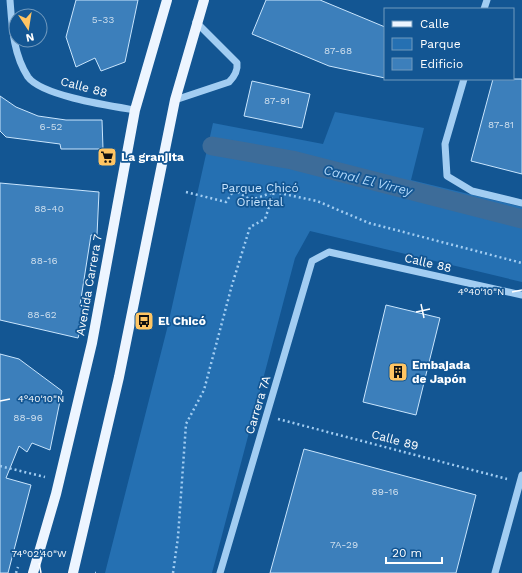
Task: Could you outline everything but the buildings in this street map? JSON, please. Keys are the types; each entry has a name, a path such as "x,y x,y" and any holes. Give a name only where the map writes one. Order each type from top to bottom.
{"main road":[{"name":"Avenida Carrera 7","path":"33,573 59,480 92,343 135,110 167,0"},
{"path":"73,573 119,377 175,100 196,22 204,0"}],"street":[{"name":"Calle 88","path":"10,0 14,40 19,59 29,78 63,96 135,110"},
{"path":"175,100 229,82 234,76 237,67 237,63 196,22"},
{"path":"464,80 445,144 447,176 472,191 522,203"},
{"name":"Calle 88","path":"329,252 522,295"},
{"name":"Carrera 7A","path":"220,573 312,261 329,252"},
{"path":"495,573 522,475"}],"path":[{"path":"186,192 226,202 234,190 251,200 274,192 317,201 369,223 522,263"},
{"path":"173,573 178,537 186,424 204,390 232,285 250,227 265,219 274,192"},
{"name":"Calle 89","path":"266,416 520,482"},
{"path":"0,466 59,480"}],"green space":[{"name":"Parque Chicó Oriental","path":"335,112 424,128 411,180 522,207 522,282 310,231 295,258 212,573 105,573 167,329 213,123 323,144"}],"waterway":[{"name":"Canal El Virrey","path":"212,146 292,160 522,219"}],"place":[{"name":"La granjita","path":"107,157"},
{"name":"El Chicó","path":"144,321"},
{"name":"Embajada de Japón","path":"398,372"}]}
